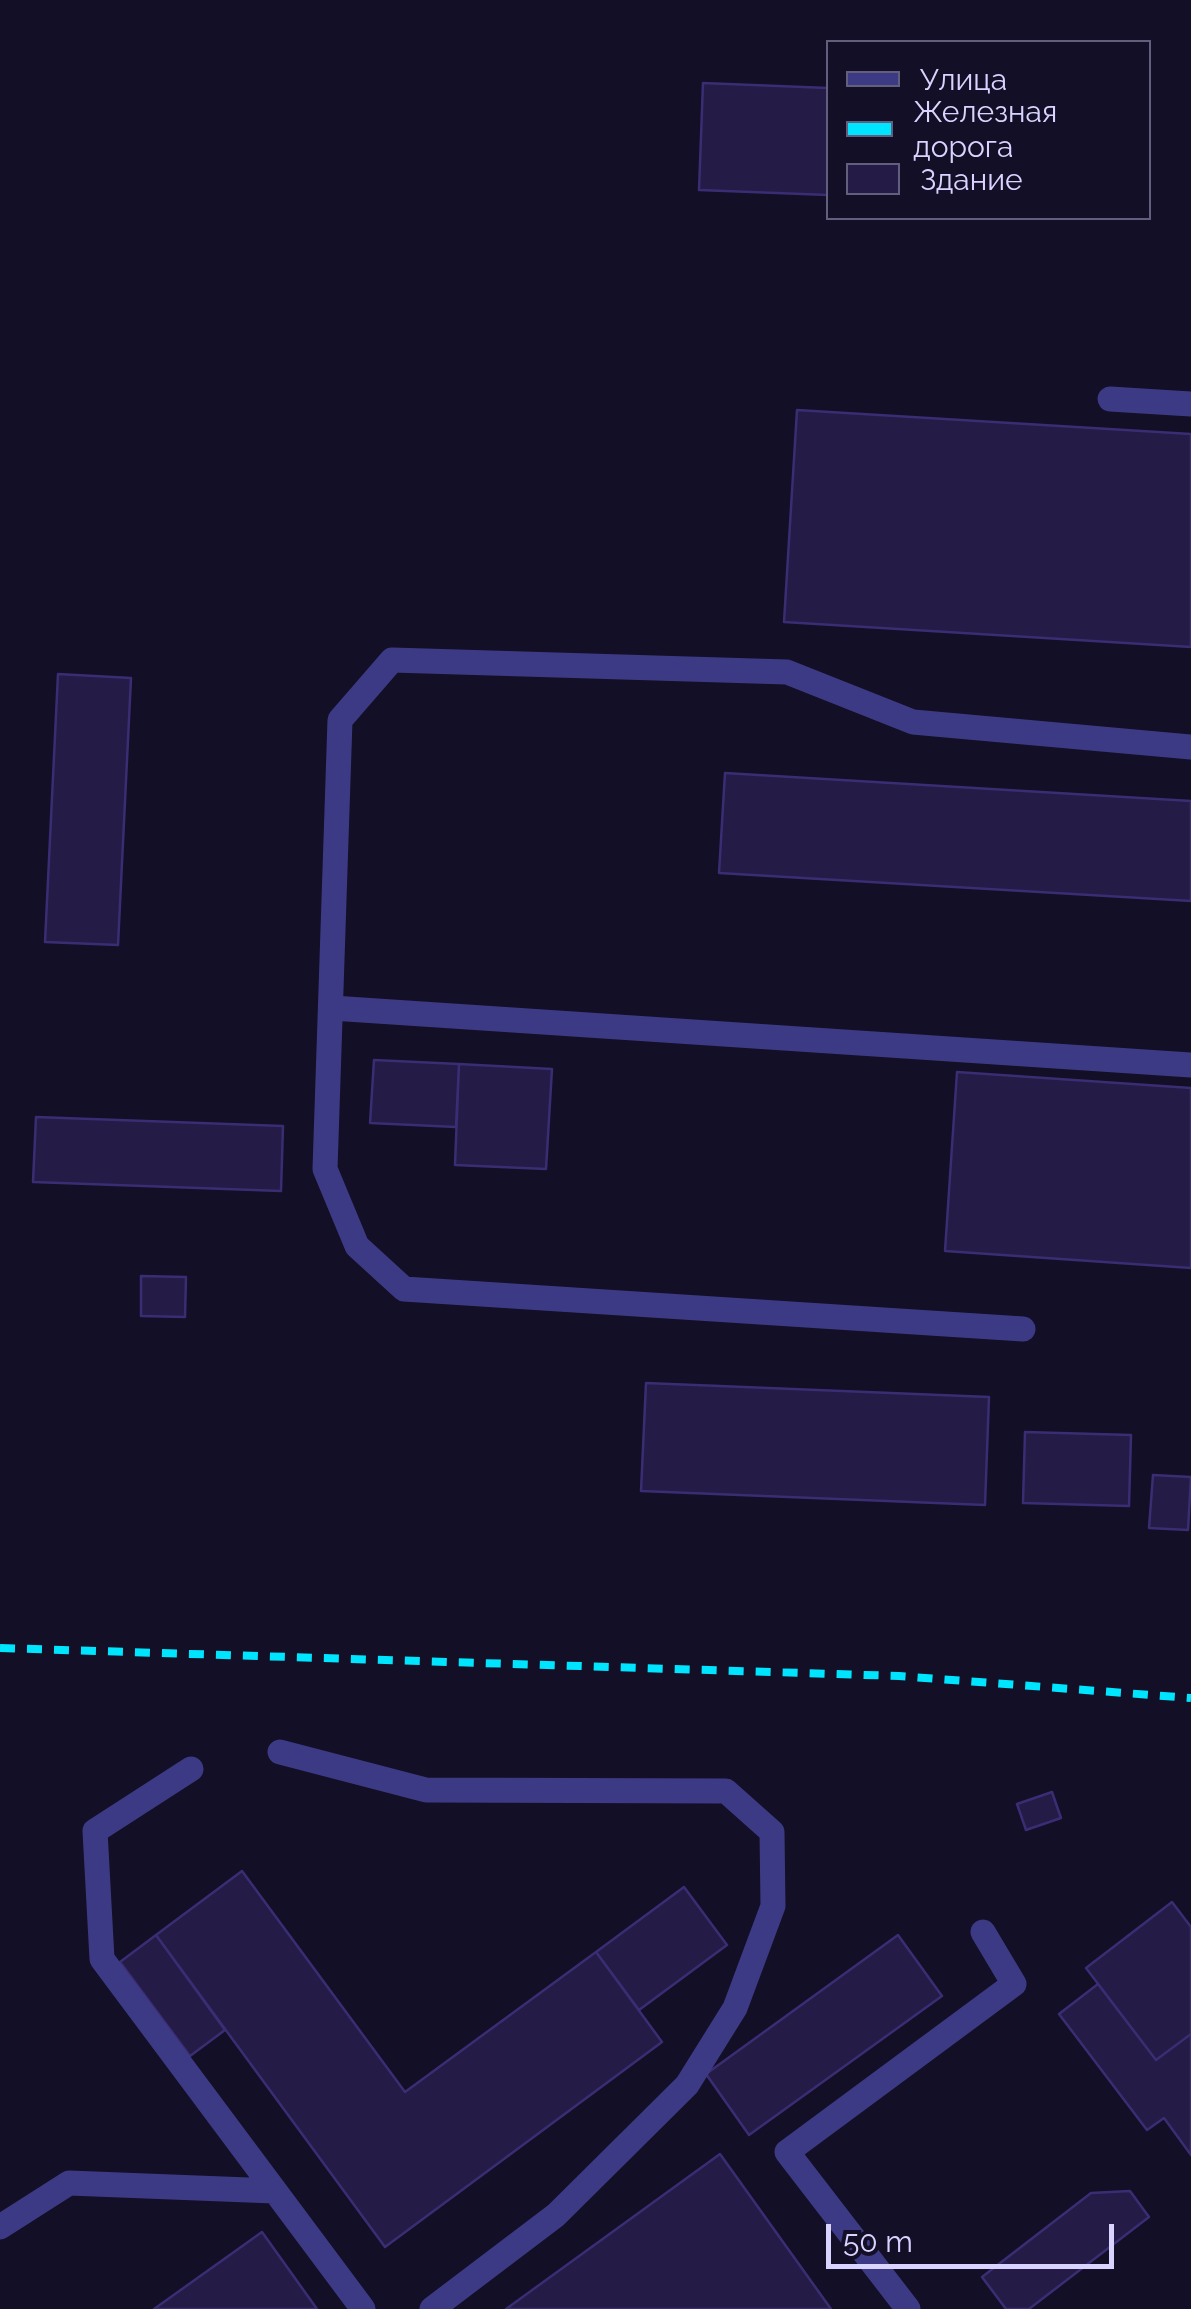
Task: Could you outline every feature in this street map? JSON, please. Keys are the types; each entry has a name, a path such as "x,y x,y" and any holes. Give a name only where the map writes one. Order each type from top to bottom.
{"lane":[{"path":"1110,399 1191,404"},
{"path":"1023,1329 404,1289 357,1246 326,1169 340,720 392,660 787,672 913,722 1191,747"},
{"path":"332,1008 1191,1065"},
{"path":"280,1752 426,1790 726,1791 772,1832 772,1906 735,2008 688,2085 556,2215 432,2309"},
{"path":"191,1769 95,1831 102,1959 363,2309"},
{"path":"908,2309 787,2152 1014,1984 983,1932"},
{"path":"0,2227 69,2184 274,2190"}],"building":[{"path":"703,83 826,88 826,195 699,190"},
{"path":"797,410 1191,434 1191,647 784,622"},
{"path":"58,674 131,678 118,945 45,942"},
{"path":"725,773 1191,801 1191,901 719,873"},
{"path":"374,1060 459,1064 456,1127 370,1123"},
{"path":"459,1064 552,1069 546,1169 455,1165"},
{"path":"957,1072 1191,1088 1191,1268 945,1251"},
{"path":"36,1117 283,1126 281,1191 33,1182"},
{"path":"141,1276 186,1277 185,1317 141,1316"},
{"path":"646,1383 989,1397 985,1505 641,1491"},
{"path":"1025,1432 1131,1435 1129,1506 1023,1503"},
{"path":"1153,1475 1191,1477 1188,1530 1149,1528"},
{"path":"1052,1792 1061,1818 1026,1830 1017,1804"},
{"path":"242,1871 405,2092 596,1952 662,2042 385,2247 156,1935"},
{"path":"684,1887 727,1945 639,2010 596,1952"},
{"path":"1172,1902 1191,1927 1191,2034 1156,2060 1086,1968"},
{"path":"156,1935 225,2030 190,2056 120,1962"},
{"path":"898,1935 942,1996 749,2135 706,2074"},
{"path":"1098,1984 1156,2060 1191,2034 1191,2155 1164,2118 1147,2130 1059,2014"},
{"path":"720,2154 831,2309 506,2309"},
{"path":"1130,2191 1149,2217 1029,2309 1006,2309 982,2277 1091,2193"},
{"path":"262,2232 317,2309 154,2309"}],"railway":[{"path":"0,1648 899,1676 1191,1698"}]}
